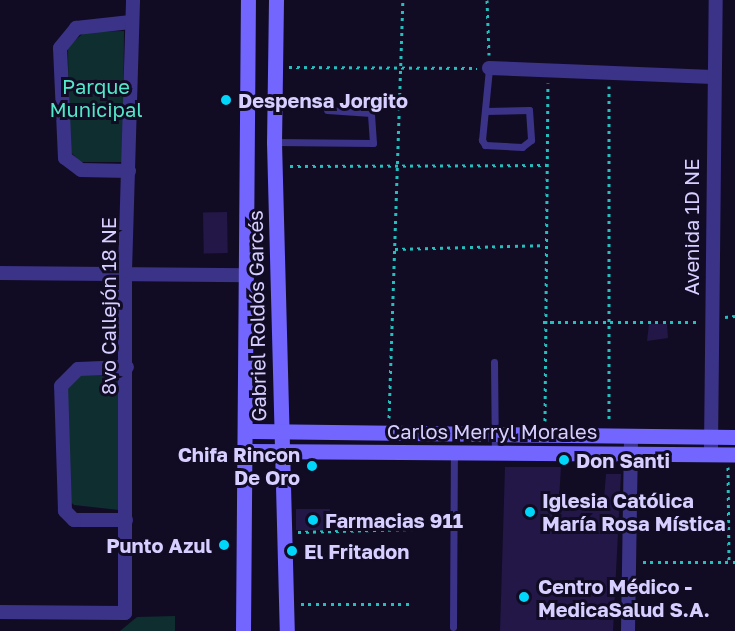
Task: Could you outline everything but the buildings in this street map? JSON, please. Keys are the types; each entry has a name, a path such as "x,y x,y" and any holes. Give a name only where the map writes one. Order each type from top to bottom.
{"main road":[{"name":"Gabriel Roldós Garcés","path":"243,631 248,451 248,0"},
{"name":"Gabriel Roldós Garcés","path":"276,0 274,142 281,451 287,532 287,631"},
{"name":"Carlos Merryl Morales","path":"247,431 735,437"},
{"name":"Carlos Merryl Morales","path":"248,451 731,454"}],"street":[{"name":"8vo Callejón 18 NE","path":"0,612 125,613 127,367 125,271 133,0"},
{"name":"Avenida 1D NE","path":"711,453 713,76 716,0"},
{"path":"129,171 81,170 65,158 60,48 76,28 131,22"},
{"path":"489,68 713,76"},
{"path":"0,273 125,271 248,275"},
{"path":"126,520 74,520 65,511 61,386 78,369 127,367"},
{"path":"628,631 631,436"}],"lane":[{"path":"485,111 529,110 531,140 522,147 487,147 482,140 489,68"},
{"path":"274,142 374,143 371,113 327,110"},
{"path":"494,362 495,452"},
{"path":"453,627 454,452"}],"path":[{"path":"389,433 402,67 402,0"},
{"path":"280,67 489,68 487,0"},
{"path":"545,435 543,245 548,71"},
{"path":"608,73 609,436"},
{"path":"282,166 546,165"},
{"path":"395,249 543,245"},
{"path":"543,322 609,320 711,322"},
{"path":"729,563 731,454"},
{"path":"287,532 414,529"},
{"path":"629,562 735,562"},
{"path":"287,604 413,604"}],"green space":[{"name":"Parque Municipal","path":"124,31 123,162 80,162 69,150 68,46 85,32"},
{"path":"82,374 119,376 119,510 74,505 66,498 64,387"},
{"path":"175,616 175,631 120,631 137,617"}],"place":[{"name":"Despensa Jorgito","path":"226,100"},
{"name":"Don Santi","path":"564,460"},
{"name":"Chifa Rincon De Oro","path":"312,466"},
{"name":"Iglesia Católica María Rosa Mística","path":"530,512"},
{"name":"Farmacias 911","path":"313,520"},
{"name":"Punto Azul","path":"224,545"},
{"name":"El Fritadon","path":"292,551"},
{"name":"Centro Médico - MedicaSalud S.A.","path":"524,597"}]}
